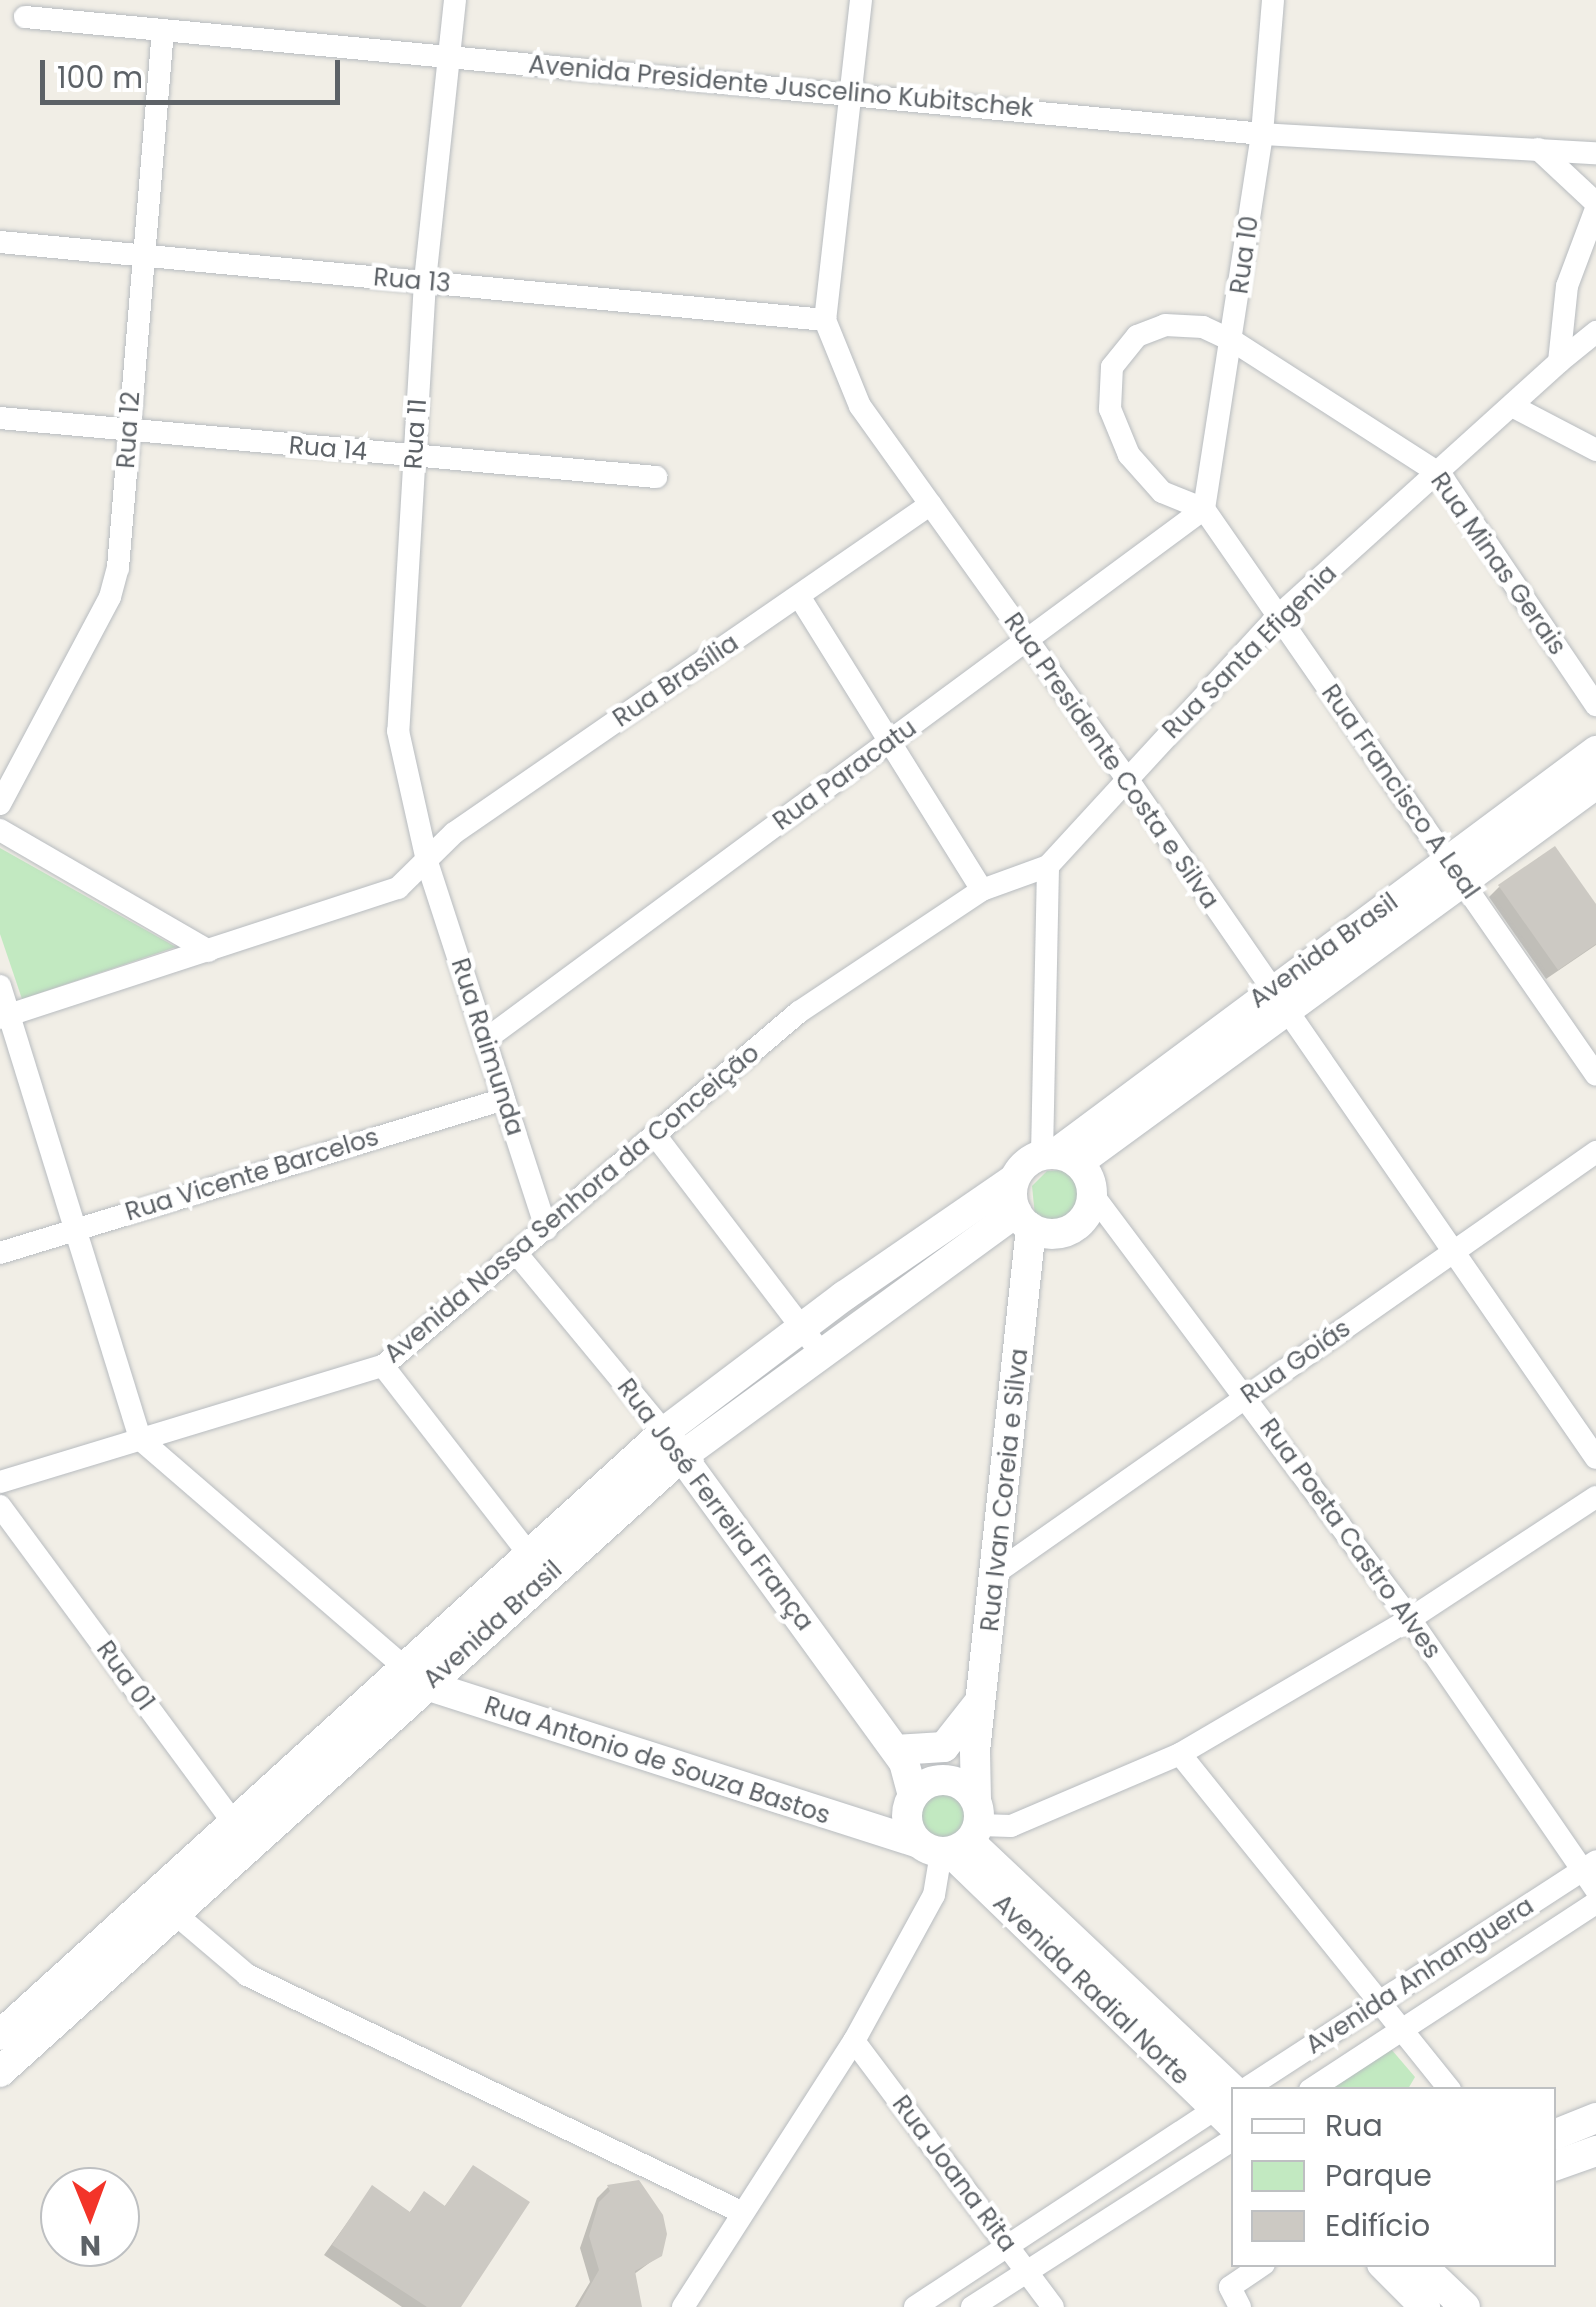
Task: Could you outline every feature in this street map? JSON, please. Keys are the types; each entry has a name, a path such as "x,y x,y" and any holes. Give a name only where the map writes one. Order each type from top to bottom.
{"street":[{"name":"Rua 11","path":"428,865 398,732 425,282 454,0"},
{"name":"Rua Presidente Costa e Silva","path":"861,0 825,320 860,406 1126,777 1278,1003 1596,1458"},
{"name":"Rua 10","path":"1204,509 1262,134 1273,0"},
{"name":"Avenida Presidente Juscelino Kubitschek","path":"25,17 1262,134 1596,153"},
{"name":"Rua 12","path":"0,804 110,597 130,430 141,256 163,30"},
{"path":"1538,149 1596,206 1566,286 1559,362"},
{"name":"Rua 13","path":"0,242 825,320"},
{"name":"Rua Minas Gerais","path":"1204,509 1162,492 1129,455 1110,409 1112,366 1138,336 1165,325 1203,327 1233,341 1440,474 1596,705"},
{"name":"Rua Santa Efigenia","path":"1048,866 1278,616 1596,332"},
{"path":"1512,406 1596,450"},
{"name":"Rua 14","path":"0,418 656,477"},
{"name":"Rua Brasília","path":"5,1017 398,888 428,865 454,833 931,504"},
{"name":"Rua Francisco A Leal","path":"1204,509 1596,1076"},
{"name":"Rua Paracatu","path":"485,1040 1204,509"},
{"path":"799,596 982,890"},
{"name":"Avenida Brasil","path":"0,2072 86,1975 805,1326 1014,1180 1058,1157 1278,1003 1455,872 1596,751"},
{"name":"Avenida Brasil","path":"1455,872 1596,784"},
{"path":"0,830 209,951"},
{"name":"Rua Raimunda","path":"428,865 546,1229"},
{"path":"1023,1220 1071,1229 1092,1195 1058,1157 1048,866"},
{"name":"Avenida Nossa Senhora da Conceição","path":"0,1482 383,1366 798,1012 982,890 1048,866"},
{"path":"0,986 5,1017 140,1438 415,1676"},
{"name":"Rua Vicente Barcelos","path":"0,1254 504,1099"},
{"path":"656,1135 805,1326 822,1354"},
{"name":"Rua Goiás","path":"997,1572 1596,1152"},
{"name":"Rua Ivan Coreia e Silva","path":"955,1836 975,1751 997,1572 1023,1220 1014,1180"},
{"name":"Rua Poeta Castro Alves","path":"1092,1195 1410,1619 1588,1866 1596,1890"},
{"name":"Avenida Brasil","path":"415,1676 530,1554 673,1444 822,1354 1023,1220"},
{"name":"Rua José Ferreira França","path":"518,1254 673,1444 926,1790"},
{"path":"383,1366 530,1554"},
{"path":"955,1836 1011,1826 1180,1754 1410,1619 1596,1496"},
{"name":"Rua 01","path":"0,1506 242,1835"},
{"name":"Rua Antonio de Souza Bastos","path":"415,1676 858,1827 955,1836"},
{"path":"900,1756 944,1747 983,1698"},
{"path":"955,1836 926,1790 975,1751"},
{"path":"1180,1754 1448,2087"},
{"name":"Rua Antonio de Souza Bastos","path":"858,1827 926,1790"},
{"name":"Avenida Radial Norte","path":"926,1790 955,1836 1229,2106"},
{"name":"Avenida Brasil","path":"0,2036 173,1912 242,1835"},
{"path":"683,2307 854,2041 934,1894 955,1836"},
{"name":"Avenida Anhanguera","path":"1249,2087 1588,1866"},
{"name":"Avenida Anhanguera","path":"1315,2087 1596,1903"},
{"path":"173,1912 246,1974 744,2213"},
{"name":"Rua Joana Rita","path":"854,2041 1053,2307"},
{"path":"915,2307 1229,2106"},
{"path":"1556,2134 1596,2118"},
{"path":"972,2307 1231,2141"},
{"path":"1556,2165 1596,2150"},
{"path":"1240,2307 1230,2287 1260,2267"},
{"path":"1385,2267 1425,2307"},
{"path":"1423,2267 1465,2307"}],"green space":[{"path":"0,848 176,947 22,999 0,934"},
{"path":"1061,1170 1074,1175 1086,1197 1082,1209 1048,1230 1035,1216 1032,1186 1047,1171"},
{"path":"943,1792 960,1799 967,1816 960,1833 943,1840 926,1833 919,1816 926,1799"},
{"path":"1391,2049 1415,2077 1409,2087 1332,2087"}],"building":[{"path":"1555,846 1596,904 1596,944 1558,970 1498,885"},
{"path":"473,2165 530,2202 461,2307 427,2307 332,2245 372,2185 410,2212 424,2191 445,2206"},
{"path":"639,2180 663,2215 667,2234 662,2256 635,2271 642,2307 578,2307 599,2270 589,2236 599,2202 610,2191 607,2185"}]}
